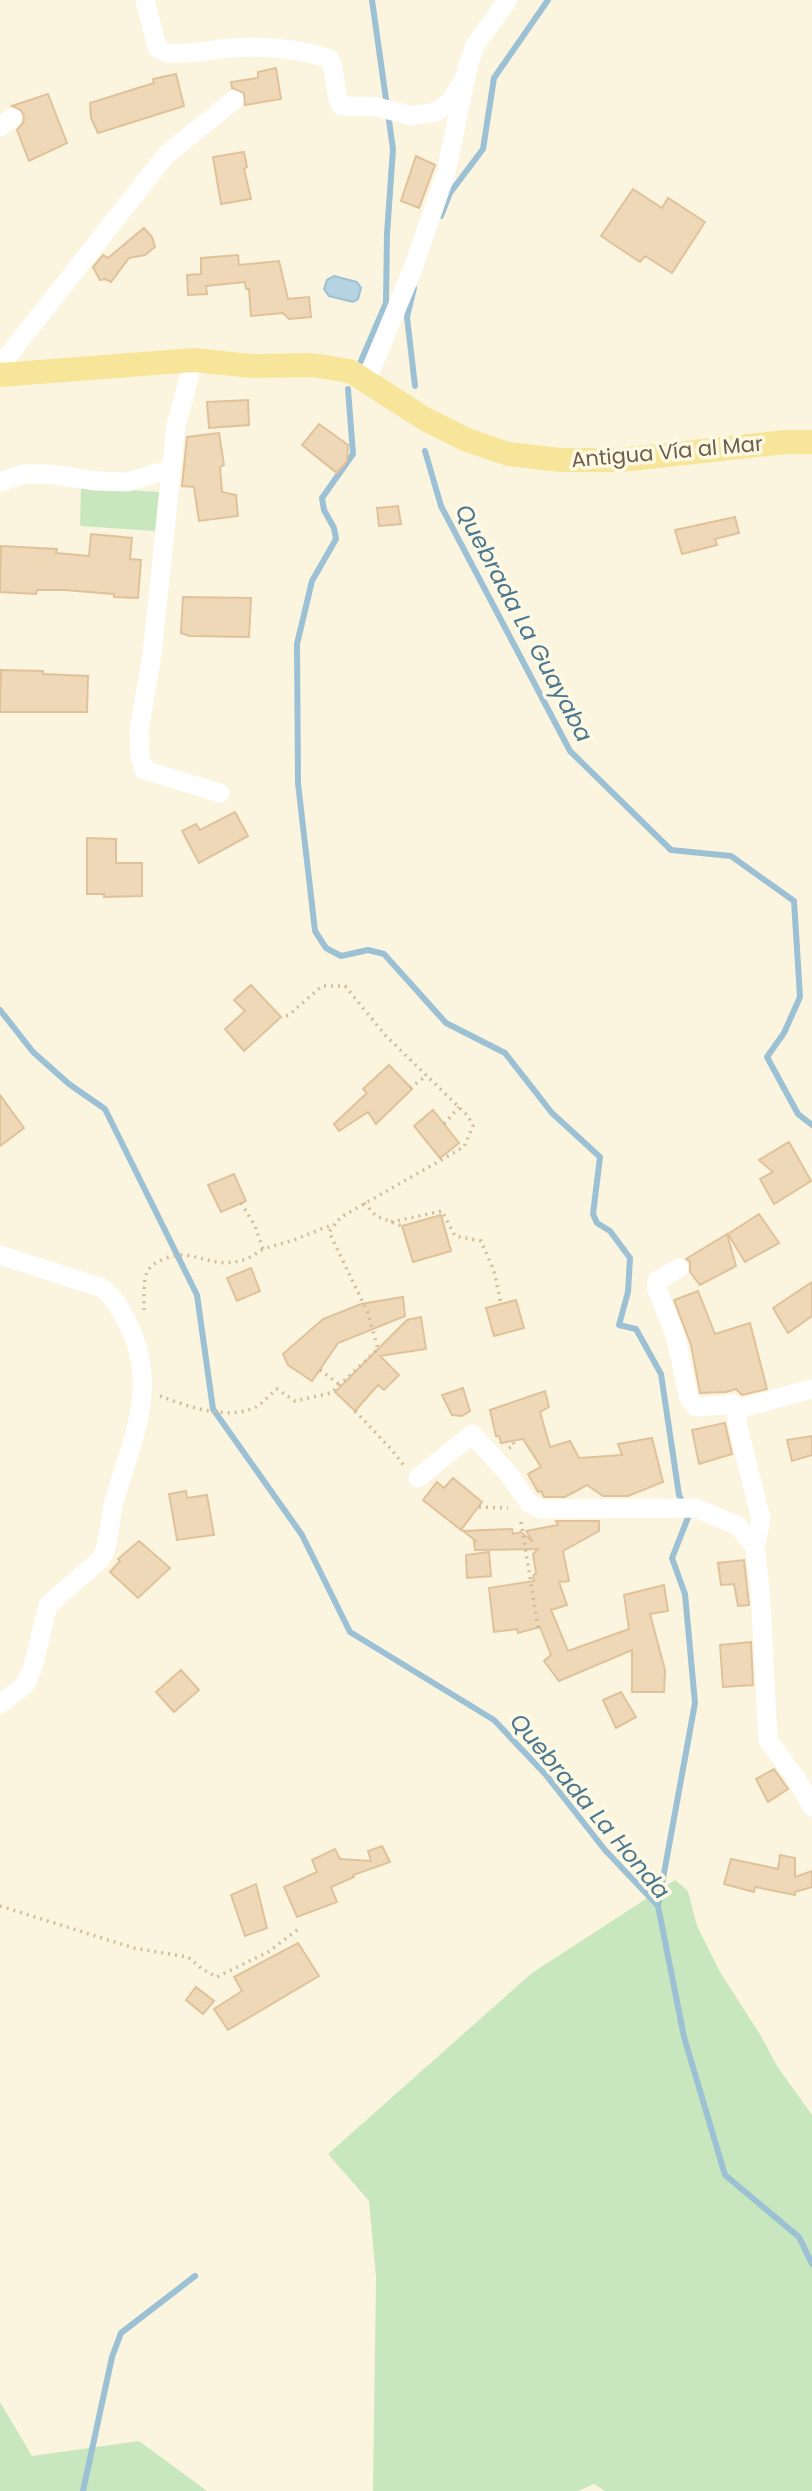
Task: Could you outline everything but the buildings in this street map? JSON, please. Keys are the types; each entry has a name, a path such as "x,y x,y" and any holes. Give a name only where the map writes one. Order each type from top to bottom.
{"main road":[{"name":"Antigua Vía al Mar","path":"0,375 194,360 251,366 312,365 349,371 425,419 467,440 508,454 560,460 621,460 786,442 812,442"}],"street":[{"path":"145,0 157,47 162,52 172,54 233,48 276,49 315,54 330,59 335,72 336,96 341,106 377,107 412,116 436,111 452,102 466,76"},
{"path":"366,382 412,271 446,173 475,45 499,5"},
{"path":"0,366 166,155 234,100"},
{"path":"194,360 176,425 152,655 138,730 144,770 220,793"},
{"path":"0,482 24,474 49,474 96,481 127,482 171,469"},
{"path":"0,1255 102,1288 117,1303 138,1347 144,1389 110,1519 105,1551 101,1559 48,1605 33,1667 25,1685 0,1704"},
{"path":"680,1268 657,1281 657,1289 675,1335 689,1398 696,1407 733,1404 740,1411"},
{"path":"812,1388 745,1407 737,1413 737,1423 761,1519 755,1546 760,1588 768,1740 797,1780 812,1807"},
{"path":"418,1478 472,1434 529,1503 540,1509 696,1508 738,1526 755,1546"}],"path":[{"path":"144,1389 190,1408 228,1413 256,1407 276,1389 295,1401 331,1393 378,1349 368,1313 329,1232 341,1217 464,1147 473,1126 459,1107 386,1035 345,986 322,986 289,1015 281,1017"},
{"path":"410,1088 426,1075"},
{"path":"444,1124 459,1107"},
{"path":"241,1203 255,1226 263,1250"},
{"path":"365,1203 376,1216 402,1226"},
{"path":"391,1222 442,1211 455,1236 481,1241 494,1271 500,1304"},
{"path":"138,1347 144,1319 145,1281 148,1269 157,1262 182,1255 212,1262 232,1263 249,1259 263,1250 335,1224"},
{"path":"320,1370 340,1385"},
{"path":"355,1411 391,1449 400,1464 418,1478"},
{"path":"521,1517 538,1627 535,1628"},
{"path":"0,1906 134,1948 188,1957 217,1977 268,1952 301,1927"}],"green space":[{"path":"81,487 159,492 155,531 80,526"},
{"path":"675,1880 688,1891 697,1926 720,1972 777,2066 812,2115 812,2491 605,2491 594,2484 578,2491 373,2491 376,2277 369,2201 328,2154 532,1973"},
{"path":"0,2402 32,2456 139,2441 207,2491 0,2491"}],"water":[{"path":"334,276 357,282 361,288 358,299 353,302 329,296 324,289 327,280"}],"waterway":[{"path":"361,361 386,303 387,234 393,149 372,0"},
{"path":"441,216 450,193 483,149 494,78 548,0"},
{"path":"414,288 407,317 415,386"},
{"path":"348,389 353,454 322,498 336,539 312,581 297,644 298,783 315,931 326,948 341,956 368,950 384,954 446,1023 505,1053 552,1113 600,1157 593,1214 597,1223 610,1231 630,1258 628,1292 619,1325 636,1329 661,1374 679,1495 689,1515 672,1558 685,1594 695,1703 658,1906"},
{"name":"Quebrada La Guayaba","path":"425,451 441,506 570,751 671,850 731,856 794,901 800,997 784,1033 767,1057 798,1114 812,1125"},
{"name":"Quebrada La Honda","path":"0,1010 33,1052 69,1084 105,1109 197,1295 213,1409 302,1535 350,1632 494,1720 546,1775 605,1850 658,1906 684,2037 725,2175 799,2237 812,2264"},
{"path":"83,2491 112,2357 121,2333 195,2276"}]}
